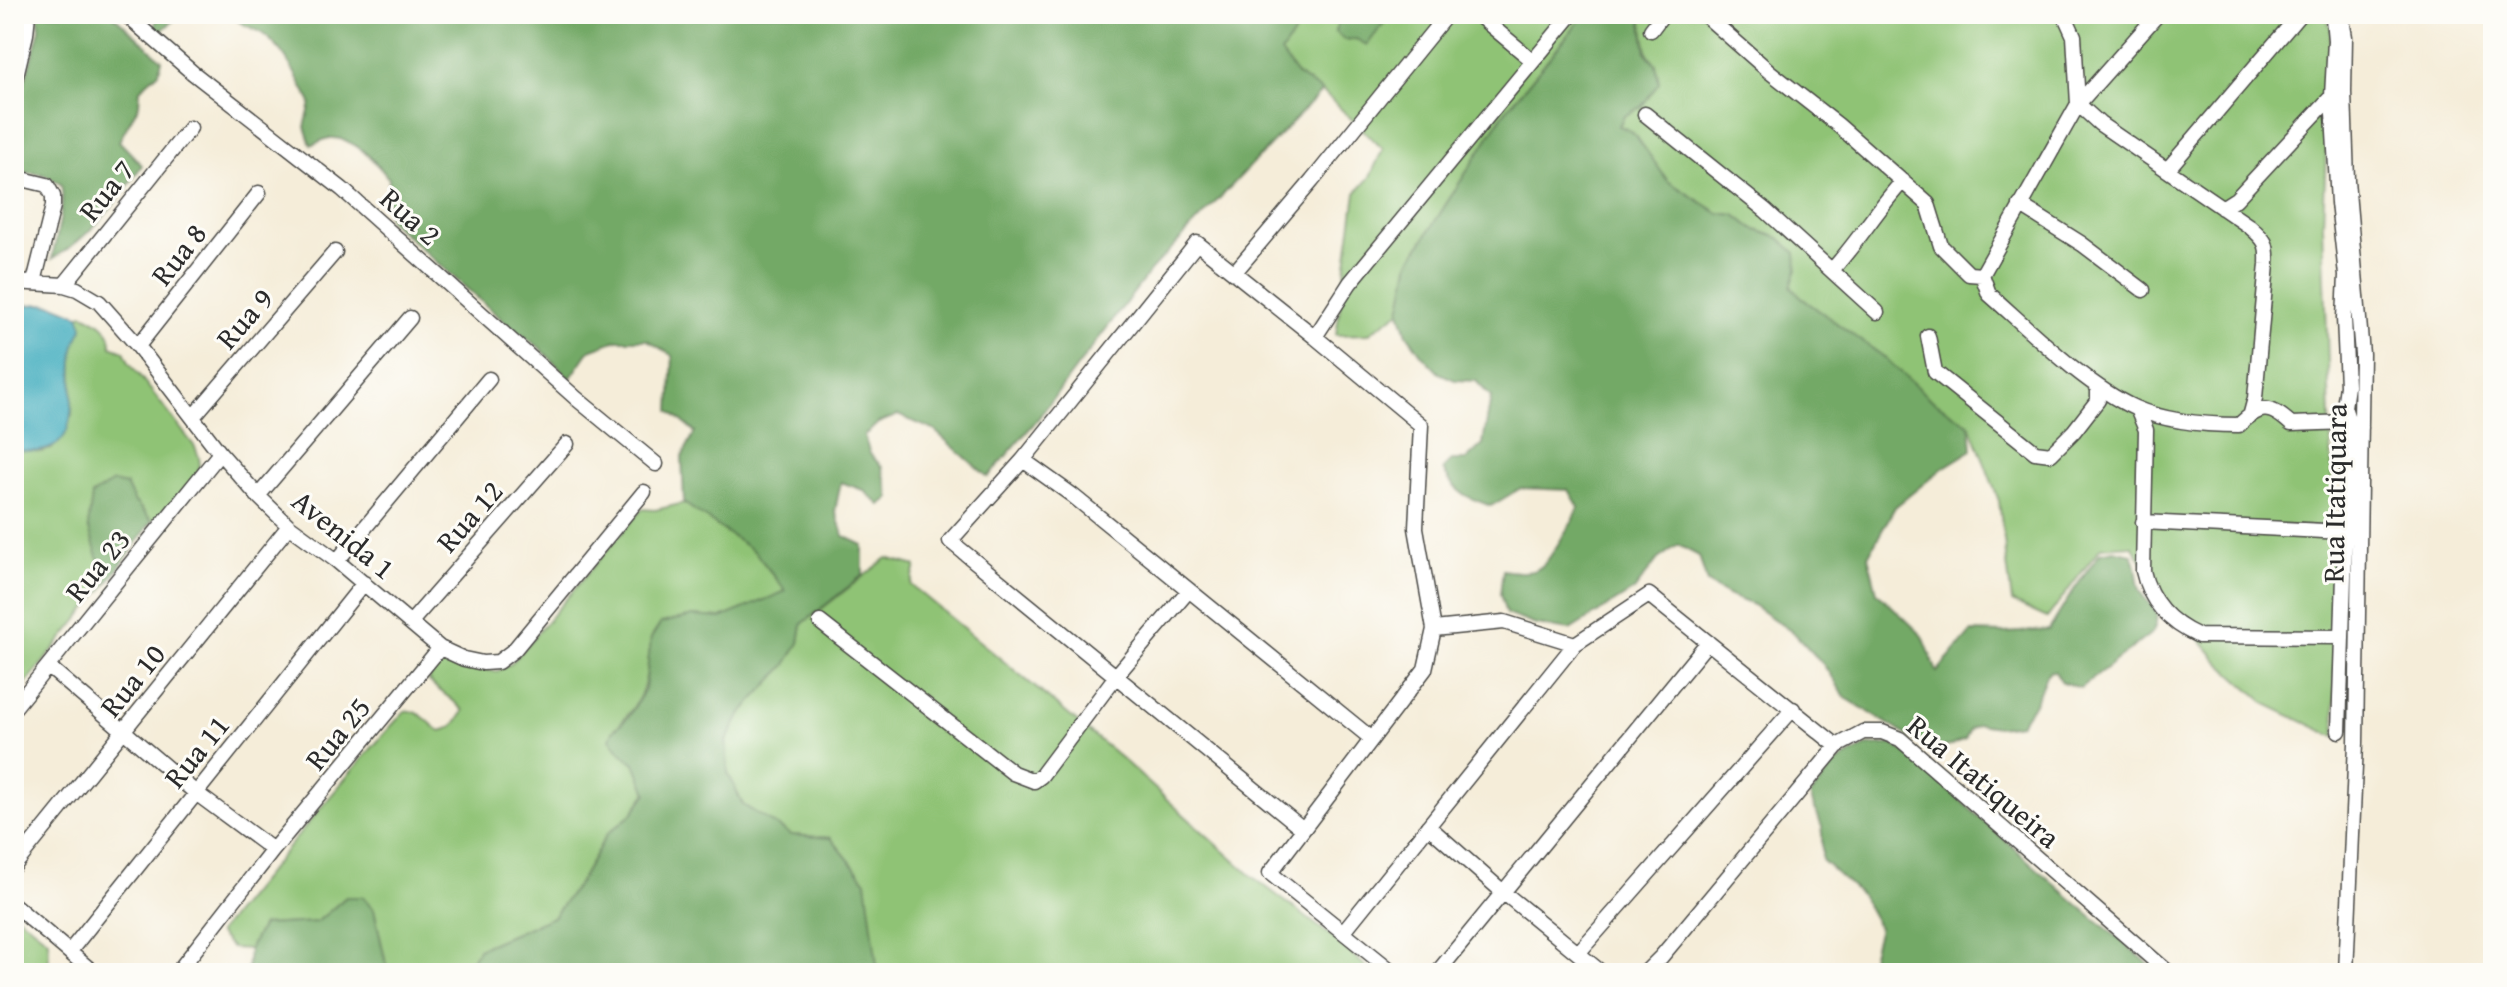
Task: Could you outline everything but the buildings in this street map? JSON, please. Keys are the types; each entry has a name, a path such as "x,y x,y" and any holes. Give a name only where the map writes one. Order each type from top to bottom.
{"street":[{"path":"14,84 28,14"},
{"name":"Rua 2","path":"125,14 193,73 342,189 577,399 656,464"},
{"path":"1234,273 1447,14"},
{"path":"1477,14 1533,61"},
{"path":"1315,337 1350,283 1572,14"},
{"path":"1651,30 1663,14"},
{"path":"1704,14 1928,204 1941,246 1969,274 1982,275"},
{"path":"2064,14 2074,36 2078,104 2100,124 2265,240 2268,251 2255,398 2251,413"},
{"path":"2158,14 2078,104 1982,275 1989,294 2098,387 2137,409 2201,425 2239,425 2261,408 2278,412 2291,424 2355,425"},
{"path":"2167,170 2300,14"},
{"path":"2332,14 2335,40 2332,96 2346,275 2347,386 2344,407 2355,425 2345,532 2339,731"},
{"name":"Rua Itatiquara","path":"2341,14 2345,37 2347,180 2362,354 2355,425 2356,743 2346,973"},
{"path":"2222,208 2236,199 2332,96"},
{"path":"1645,114 1736,185 1877,312"},
{"name":"Rua 7","path":"64,285 190,128"},
{"path":"14,177 47,185 53,196 34,282"},
{"path":"1832,270 1903,181"},
{"name":"Rua 8","path":"138,346 259,193"},
{"path":"2020,205 2082,244 2143,290"},
{"path":"1303,829 950,541 1023,460 1197,243 1421,425 1416,528 1434,629 1425,669 1270,873 1394,973"},
{"name":"Rua 9","path":"193,417 335,252"},
{"name":"Avenida 1","path":"14,282 64,285 99,302 138,346 220,453 289,526 337,561 440,648 483,663 498,662 514,650 644,492"},
{"path":"258,496 410,318"},
{"path":"1928,336 1935,372 2035,452 2051,454 2074,431 2098,400 2098,387"},
{"path":"337,561 489,379"},
{"path":"2137,409 2146,430 2143,571 2147,589 2164,613 2180,628 2199,636 2342,637"},
{"name":"Rua 12","path":"411,622 567,444"},
{"name":"Rua 23","path":"14,708 220,453"},
{"path":"1023,460 1072,495 1372,739"},
{"path":"2143,522 2345,532"},
{"name":"Rua 10","path":"14,866 289,526"},
{"name":"Rua 11","path":"70,951 364,583"},
{"path":"820,622 1000,763 1026,780 1034,781 1041,776 1116,676 1189,590"},
{"path":"1343,932 1575,644 1649,595 1837,746"},
{"path":"1434,629 1504,622 1575,644"},
{"path":"1437,973 1708,642"},
{"name":"Rua 25","path":"177,973 273,850 440,648"},
{"path":"49,667 196,793 273,850"},
{"path":"1579,952 1793,709"},
{"name":"Rua Itatiqueira","path":"1645,973 1837,746 1863,732 1882,732 1900,739 2169,973"},
{"path":"1428,826 1602,973"},
{"path":"14,905 94,973"}],"green space":[{"path":"38,14 112,14 162,60 159,72 140,89 139,105 119,141 142,165 103,218 52,259 61,211 61,184 42,174 14,171 14,119 40,29"},
{"path":"157,14 181,14 159,33 155,27"},
{"path":"231,14 1287,14 1297,30 1281,53 1297,75 1322,91 1151,270 1036,421 988,477 934,430 898,415 878,423 864,436 870,454 882,467 890,498 880,505 863,490 841,482 835,511 844,536 863,545 863,575 802,624 799,643 785,666 743,711 726,741 728,773 743,805 792,835 831,838 866,881 878,973 465,973 478,949 553,917 581,880 607,834 631,815 647,793 635,763 621,753 610,739 645,689 651,638 661,623 693,616 721,618 786,591 755,552 684,503 682,457 695,432 670,411 673,356 647,340 617,340 590,350 570,379 539,347 507,324 389,220 389,179 364,151 339,138 311,145 305,127 311,103 291,66 271,41"},
{"path":"1287,14 1341,14 1335,32 1391,14 1585,14 1504,113 1410,261 1400,311 1368,334 1336,335 1356,193 1370,177 1383,149 1322,91 1297,75 1280,53 1297,30"},
{"path":"1341,14 1391,14 1367,45 1356,39 1345,40 1335,32"},
{"path":"1585,14 1641,14 1646,53 1656,64 1659,83 1642,106 1624,116 1619,126 1636,136 1668,181 1718,213 1735,215 1753,229 1779,238 1796,253 1797,269 1791,287 1884,357 1930,399 1970,425 1972,450 1943,468 1895,507 1868,556 1877,592 1923,636 1937,672 1971,632 2049,630 2100,553 2114,550 2132,554 2141,593 2155,610 2153,632 2080,688 2062,682 2055,672 2050,671 2020,724 1998,727 1978,724 1970,729 1965,739 1951,746 1932,748 1846,698 1823,664 1795,634 1753,605 1707,583 1699,556 1678,545 1658,559 1634,590 1570,630 1536,625 1506,614 1500,594 1503,570 1525,572 1544,565 1579,507 1569,490 1521,488 1491,506 1468,497 1452,484 1443,469 1452,460 1466,460 1483,444 1491,397 1476,381 1455,380 1439,373 1407,334 1400,311 1410,261 1504,113"},
{"path":"1641,14 2325,14 2331,28 2323,225 2333,498 2335,737 2266,704 2220,663 2168,602 2132,545 2101,547 2047,618 2012,602 1999,501 1970,425 1930,399 1884,357 1790,287 1797,269 1779,238 1753,229 1735,215 1719,213 1667,181 1636,137 1619,126 1624,116 1642,106 1656,64 1647,53"},
{"path":"84,314 107,330 111,346 124,351 129,362 195,447 200,465 197,475 160,519 152,521 134,501 126,485 99,556 107,584 14,698 14,449 41,452 52,449 72,415 73,352 83,327 79,315"},
{"path":"113,482 126,485 134,501 152,521 107,584 88,527 92,495"},
{"path":"684,503 755,552 786,592 721,618 693,616 651,638 648,666 639,699 613,731 621,753 635,762 647,793 631,815 607,834 581,880 553,917 478,949 465,973 388,973 374,909 346,897 317,922 262,925 249,949 232,948 218,933 405,711 420,714 440,731 460,718 464,711 428,680 434,671 446,662 496,672 511,664 642,509 655,510"},
{"path":"887,558 916,566 911,585 1121,758 1253,877 1335,939 1373,973 878,973 831,838 792,835 743,805 728,773 726,741 743,711 785,666 799,643 802,624"},
{"path":"1892,744 1909,755 2160,973 1868,973 1879,928 1860,894 1822,860 1822,827 1810,796 1836,763 1866,746"},
{"path":"346,897 363,897 374,909 388,973 247,973 249,949 262,925 317,922"},
{"path":"14,913 48,940 49,959 44,973 14,973"}],"water":[{"path":"54,305 79,315 83,327 74,350 70,422 64,436 54,446 38,451 14,449 14,306"}]}
